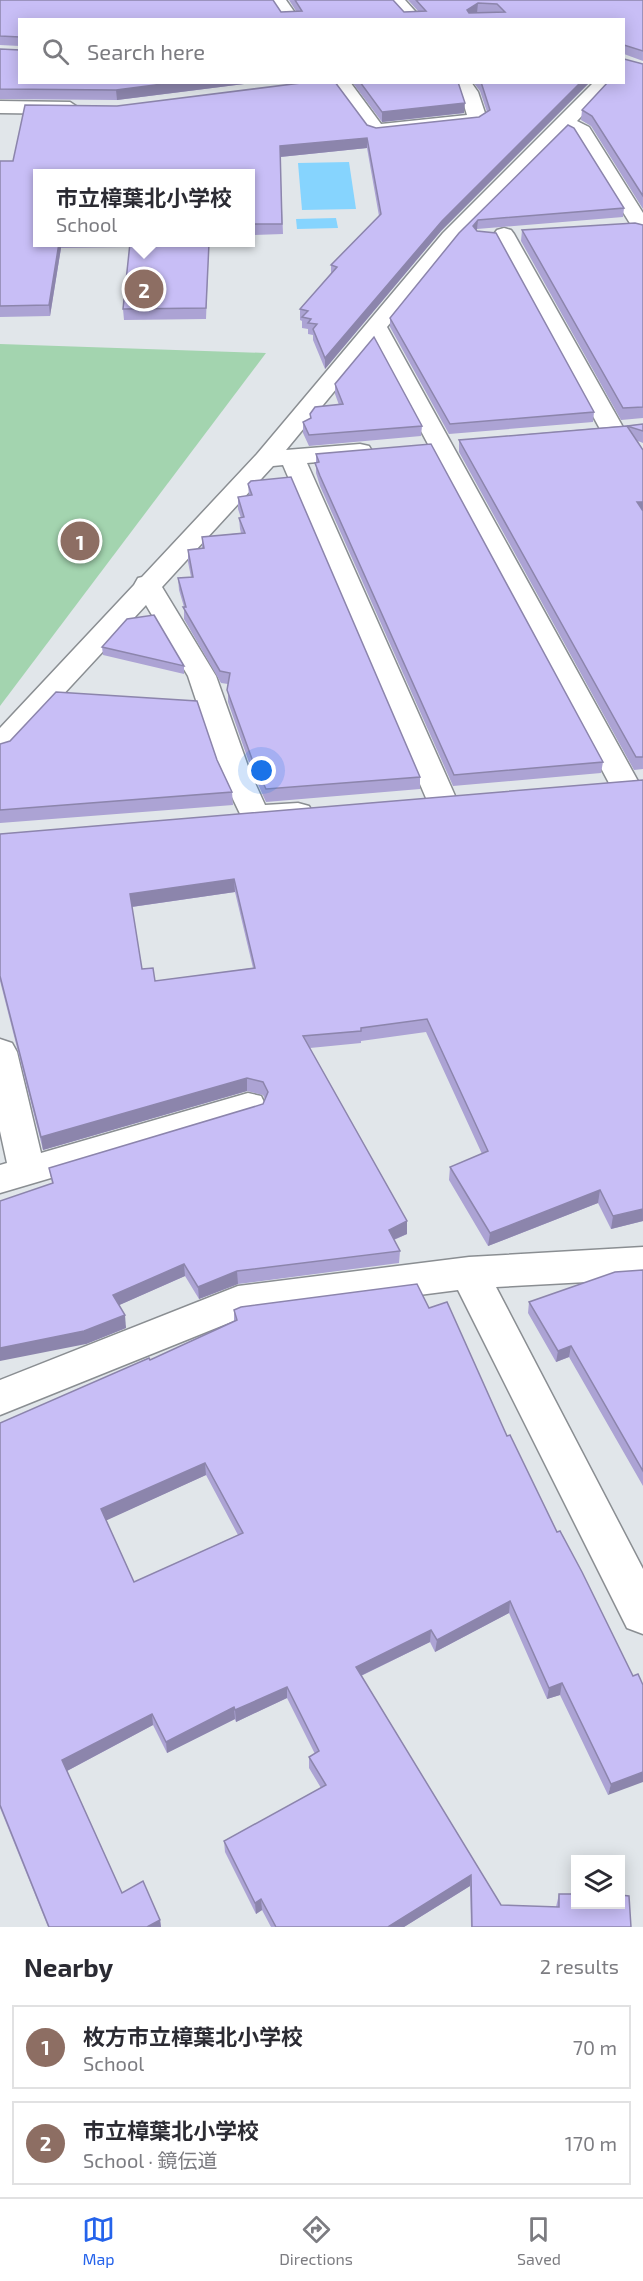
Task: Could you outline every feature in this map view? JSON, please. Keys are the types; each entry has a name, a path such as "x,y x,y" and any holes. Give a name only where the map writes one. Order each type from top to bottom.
{"street":[{"path":"277,0 290,18"},
{"path":"396,0 413,18"},
{"path":"342,84 376,130 478,119 469,92 463,84"},
{"path":"0,746 147,584 279,458 376,326 450,237 603,84"},
{"path":"0,107 94,108"},
{"path":"566,123 582,130 642,226"},
{"path":"618,226 642,226"},
{"path":"450,237 526,232"},
{"path":"504,234 611,429"},
{"path":"376,326 439,444 634,782 590,786"},
{"path":"279,458 382,449"},
{"path":"279,458 441,799"},
{"path":"147,584 202,676 235,772 255,815"},
{"path":"220,818 325,810"},
{"path":"0,1052 13,1175 248,1106"},
{"path":"0,1398 238,1302 469,1273 643,1263"},
{"path":"469,1273 643,1613"}],"green space":[{"path":"0,344 266,353 0,706"}],"water":[{"path":"349,162 356,209 302,210 298,163"},
{"path":"336,218 338,228 297,229 296,219"}],"building":[{"path":"0,0 273,0 281,12 302,11 295,0 393,0 404,12 426,11 416,0 643,0 643,51 625,45 625,18 18,18 18,37 0,36","holes":["478,3 497,4 505,12 469,13 467,10"]},
{"path":"0,49 18,50 18,84 162,84 116,90 0,89"},
{"path":"625,59 643,64 643,196 592,116 582,110 606,84 625,84"},
{"path":"293,84 336,84 367,125 376,128 479,117 490,110 482,84 579,84 442,221 325,358 313,329 317,324 308,323 311,319 302,317 308,311 300,309 337,267 331,265 381,214 367,138 280,146 282,224 255,224 255,169 33,169 33,247 58,247 49,305 0,306 0,161 13,161 25,105 117,106"},
{"path":"361,84 459,84 465,103 382,112"},
{"path":"568,125 574,128 624,208 478,220 473,226 477,231 496,233 594,412 450,424 390,318 459,233"},
{"path":"635,223 643,225 643,407 623,408 522,230"},
{"path":"130,247 209,247 206,308 123,309"},
{"path":"374,337 422,426 309,435 303,422 311,418 310,414 315,407 343,404 335,384"},
{"path":"643,424 643,431 627,426"},
{"path":"627,426 643,450 643,502 637,502 643,511 643,757 636,757 459,440"},
{"path":"431,444 603,762 454,775 315,463 319,462 316,454"},
{"path":"291,477 420,777 266,789 252,759 227,690 230,673 220,671 183,607 186,607 178,578 193,577 188,550 204,548 202,537 245,533 239,518 244,517 238,497 252,495 248,484 251,481"},
{"path":"154,615 184,666 102,647 127,619"},
{"path":"56,692 197,701 217,760 232,792 0,810 0,744 10,741"},
{"path":"643,780 643,1209 613,1216 600,1190 490,1233 450,1167 488,1151 427,1019 361,1028 361,1031 303,1036 407,1221 389,1230 400,1251 237,1271 198,1287 184,1264 113,1295 125,1315 84,1331 0,1348 0,1201 53,1183 49,1168 263,1104 268,1092 263,1082 247,1078 41,1137 0,976 0,834","holes":["234,879 255,968 155,981 153,968 142,969 130,894"]},
{"path":"643,1270 643,1471 571,1346 558,1351 529,1302 615,1272"},
{"path":"417,1284 429,1308 447,1302 507,1436 510,1435 557,1532 560,1531 582,1572 633,1676 638,1674 643,1685 643,1772 611,1784 562,1683 549,1688 510,1601 437,1640 431,1630 356,1667 501,1905 559,1907 559,1894 571,1894 571,1909 625,1909 625,1896 629,1896 631,1927 472,1927 471,1875 388,1927 276,1927 261,1899 255,1903 224,1841 326,1785 309,1757 319,1751 287,1687 235,1710 234,1707 166,1742 152,1714 62,1760 122,1893 143,1881 160,1920 147,1927 49,1927 0,1805 0,1423 149,1358 150,1360 237,1320 234,1310 241,1307","holes":["205,1463 243,1533 134,1582 101,1509"]}],"place":[{"name":"市立樟葉北小学校","path":"144,289"},
{"name":"枚方市立樟葉北小学校","path":"80,541"}]}
